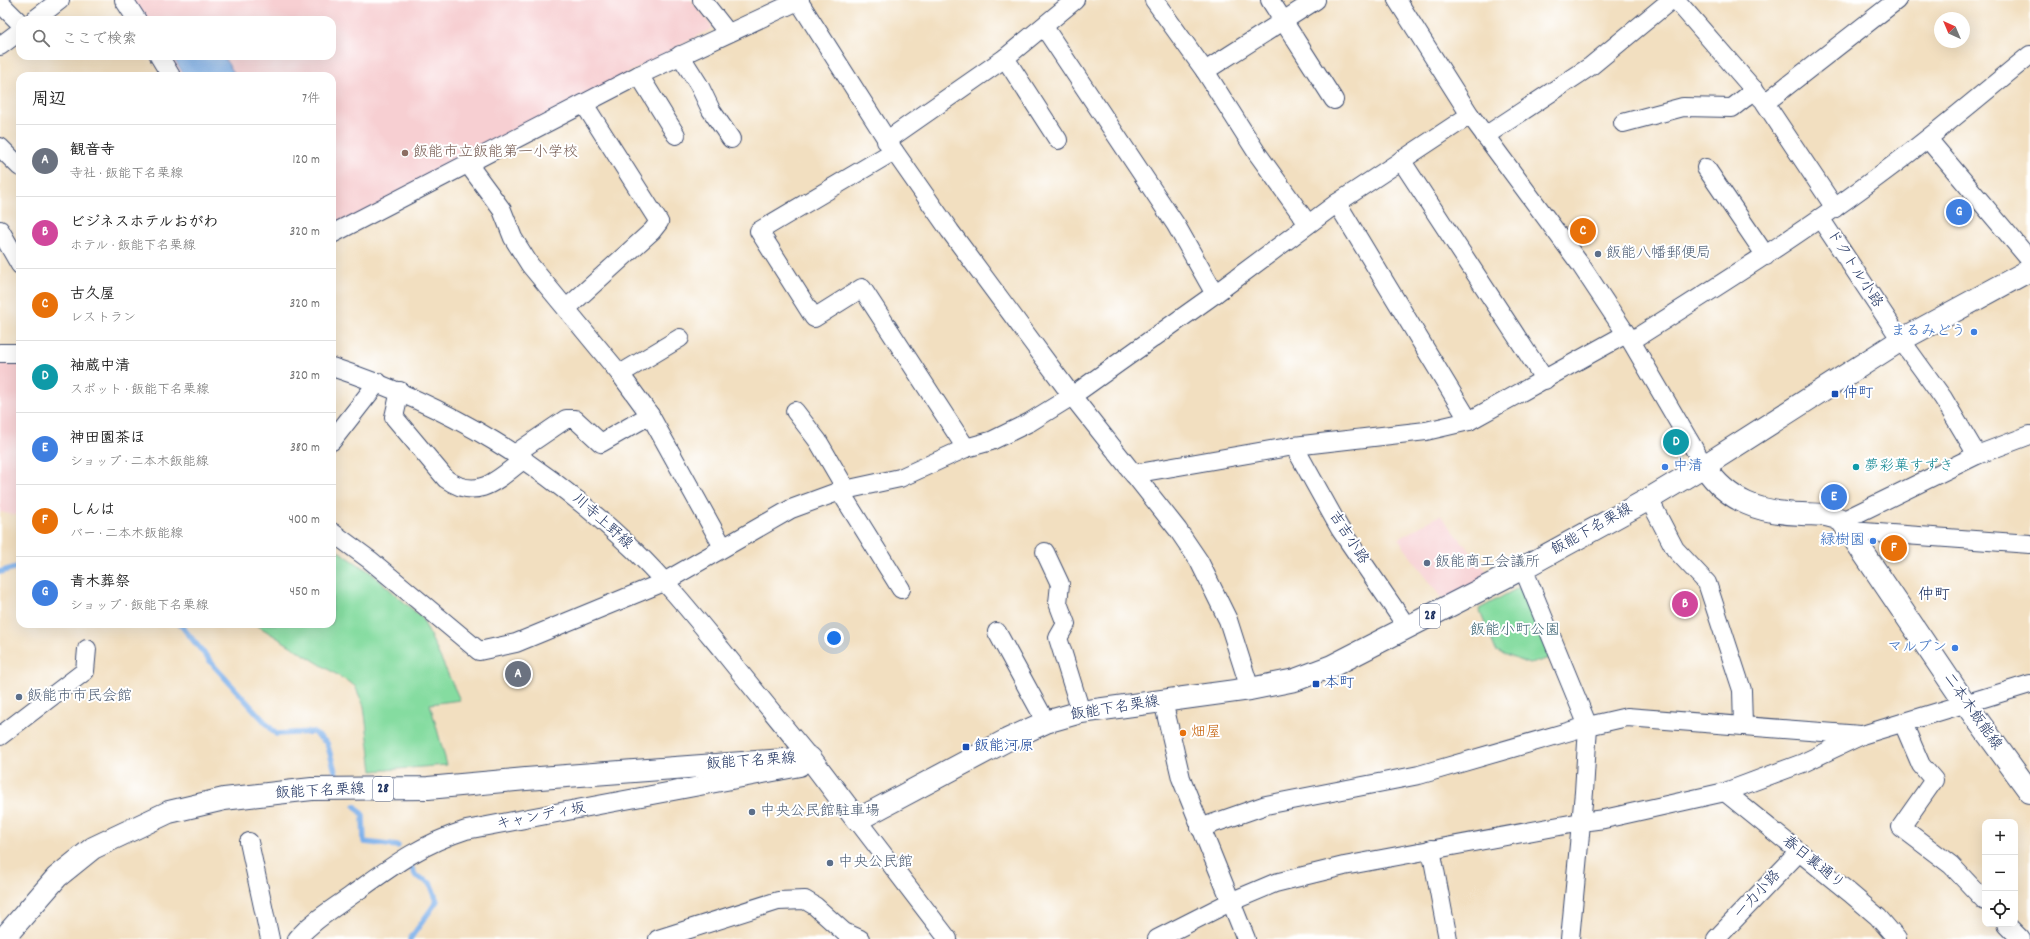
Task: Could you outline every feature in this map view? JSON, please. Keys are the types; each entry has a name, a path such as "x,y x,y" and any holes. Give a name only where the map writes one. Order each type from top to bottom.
{"main road":[{"name":"飯能下名栗線","path":"3,939 57,877 93,848 169,812 224,799 312,789 428,788 526,779 812,761 857,820 1007,740 1046,722 1081,712 1250,689 1295,680 1332,666 1522,568 1649,499 1704,466 1901,340 2030,270"},
{"path":"1704,466 1714,482 1730,494 1767,512 1828,515 1846,526"},
{"name":"二本木飯能線","path":"1846,526 1965,703 2030,792"}],"street":[{"path":"39,16 60,0"},
{"path":"124,0 134,16"},
{"path":"702,0 728,33"},
{"path":"336,232 639,75 799,0 890,146 1072,396 1178,530 1199,561 1228,620 1250,689"},
{"path":"966,448 862,288 814,318 759,230 890,146 1005,58 1075,0"},
{"path":"1154,0 1205,71 1257,153 1308,224"},
{"path":"1270,0 1282,21 1334,100"},
{"path":"1205,71 1316,0"},
{"path":"1397,0 1470,115 1580,264 1628,338 1704,466"},
{"path":"1485,136 1591,66 1671,0"},
{"path":"1676,0 1760,97 1835,208"},
{"path":"1623,123 1683,107 1732,108 1760,97 1898,0"},
{"path":"0,3 16,19"},
{"path":"1044,27 1176,225 1215,294"},
{"path":"0,46 16,34"},
{"path":"680,55 699,85 711,110 731,139"},
{"path":"1133,474 1294,446 1426,431 1469,421 1628,338 1766,256 1835,208 1928,139 2030,55"},
{"path":"1005,58 1058,140"},
{"path":"161,60 169,72"},
{"path":"639,75 676,135"},
{"path":"567,308 652,231 659,222 584,104"},
{"path":"336,535 370,560 479,651 516,643 664,582 791,509 843,490 900,478 966,448 991,441 1030,422 1072,396 1215,294 1337,203 1470,115"},
{"path":"1928,139 2030,260"},
{"path":"1401,160 1545,380"},
{"path":"468,164 502,210 513,238 530,265 620,374 650,415 723,548"},
{"path":"1706,168 1766,256"},
{"path":"1337,203 1469,421"},
{"name":"ドクトル小路","path":"1820,218 1901,340 1943,398 1977,455"},
{"path":"0,230 16,257"},
{"path":"620,374 680,338"},
{"path":"0,353 16,353"},
{"name":"川寺上野線","path":"336,367 400,391 461,421 520,456 563,488 635,551 664,582 693,614 812,761"},
{"path":"336,436 378,382"},
{"path":"400,391 394,417 446,479 456,486 469,490 488,486 520,456 566,419 576,419 601,443 650,415"},
{"path":"795,411 818,441 843,490 901,590"},
{"path":"1846,526 1977,455 2030,435"},
{"name":"吉吉小路","path":"1294,446 1340,529 1407,627"},
{"path":"1649,499 1675,549 1707,583 1742,690 1743,726"},
{"path":"1846,526 2030,544"},
{"path":"1045,552 1060,584 1058,603 1066,624 1058,638 1081,712"},
{"path":"1522,568 1588,726 1570,939"},
{"path":"996,632 1046,722"},
{"path":"0,736 85,672 87,649"},
{"path":"1157,939 1230,902 1275,883 1344,866 1581,822 1604,820 1725,792 1803,764 1862,736 2030,684"},
{"path":"1163,701 1181,778 1246,939"},
{"path":"1200,828 1266,805 1419,775 1588,726 1627,717 1862,736"},
{"path":"1903,723 1921,765 1934,780 1901,827 1951,865 1982,898"},
{"name":"キャンディ坂","path":"297,939 313,923 411,853 442,838 466,830 812,761"},
{"name":"春日裏通り","path":"1725,792 1878,917 1897,939"},
{"path":"857,820 948,939"},
{"path":"249,842 270,939"},
{"path":"1431,850 1448,939"},
{"name":"一力小路","path":"1716,939 1799,852"},
{"path":"658,939 778,901 805,900 844,932 860,939"},
{"path":"2009,927 2020,939"}],"shaded area":[{"name":"飯能市立飯能第一小学校","path":"131,0 691,0 713,28 336,228 336,72 173,72 165,60 336,60 336,16 141,16"},
{"path":"0,363 16,364 16,515 0,512"},
{"name":"飯能商工会議所","path":"1440,515 1491,576 1444,602 1398,539"}],"green space":[{"path":"336,550 370,572 422,618 460,700 430,704 447,765 372,771 364,706 355,686 261,628 336,628"},
{"name":"飯能小町公園","path":"1520,587 1539,620 1553,657 1530,664 1496,651 1479,609"}],"water":[{"path":"175,60 226,60 233,72 182,72"}],"waterway":[{"path":"0,572 16,567"},
{"path":"183,628 215,667 276,734 313,732 327,743 337,778"},
{"path":"355,806 363,815 364,842 398,846"},
{"path":"410,865 416,876 430,883 437,901 410,939"}],"place":[{"name":"飯能市立飯能第一小学校","path":"405,153"},
{"name":"青木葬祭","path":"1959,212"},
{"name":"古久屋","path":"1583,231"},
{"name":"飯能八幡郵便局","path":"1598,254"},
{"name":"まるみどう","path":"1974,332"},
{"name":"仲町","path":"1835,394"},
{"name":"袖蔵中清","path":"1676,442"},
{"name":"中清","path":"1665,467"},
{"name":"夢彩菓すずき","path":"1856,467"},
{"name":"神田園茶ほ","path":"1834,497"},
{"name":"緑樹園","path":"1873,541"},
{"name":"しんは","path":"1894,548"},
{"name":"飯能商工会議所","path":"1427,563"},
{"name":"ビジネスホテルおがわ","path":"1685,604"},
{"name":"マルブン","path":"1955,648"},
{"name":"観音寺","path":"518,674"},
{"name":"本町","path":"1316,684"},
{"name":"飯能市市民会館","path":"19,697"},
{"name":"畑屋","path":"1183,733"},
{"name":"飯能河原","path":"966,747"},
{"name":"中央公民館駐車場","path":"752,812"},
{"name":"中央公民館","path":"830,863"}],"district":[{"name":"仲町","path":"1934,595"}]}
